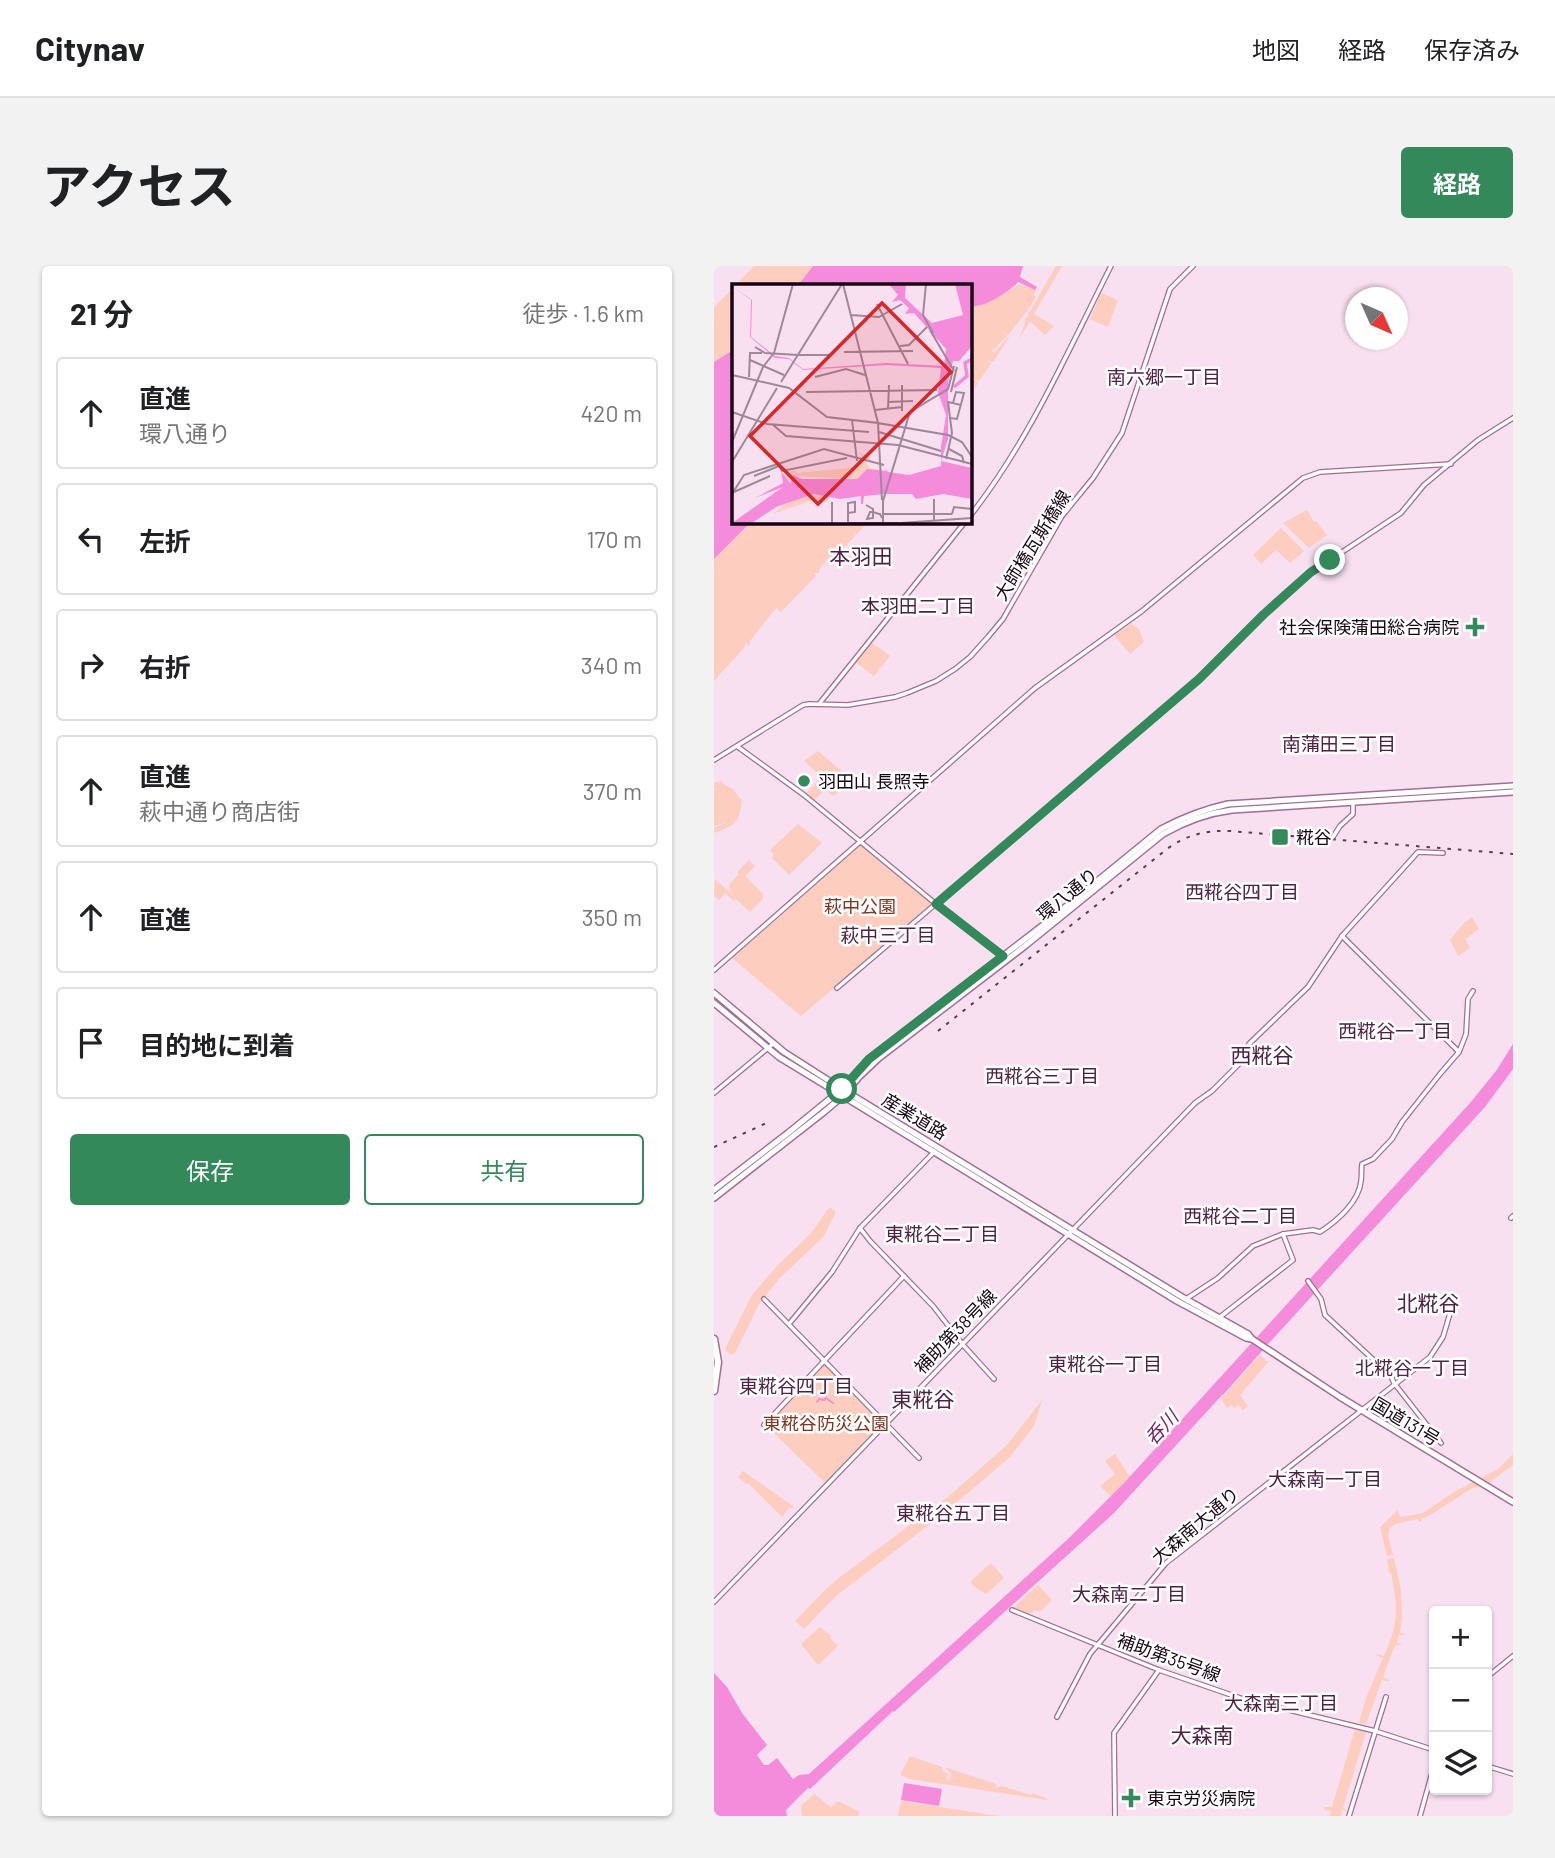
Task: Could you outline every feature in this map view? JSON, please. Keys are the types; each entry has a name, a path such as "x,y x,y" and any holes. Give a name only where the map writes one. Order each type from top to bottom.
{"highway":[{"path":"714,1339 718,1353 714,1391"},
{"path":"714,1345 718,1371"}],"main road":[{"name":"環八通り","path":"1005,958 1161,829 1204,811 1228,804 1513,786"},
{"name":"環八通り","path":"714,1198 790,1140 842,1092 869,1059 1005,958 1152,842 1174,828 1227,811 1513,792"},
{"name":"産業道路","path":"714,993 771,1045"},
{"name":"産業道路","path":"714,1003 771,1045 934,1152 1071,1232"},
{"name":"環八通り","path":"714,1190 842,1092"},
{"name":"産業道路","path":"842,1092 1071,1232"},
{"name":"国道131号","path":"1071,1232 1248,1334 1362,1410 1513,1502"},
{"name":"国道131号","path":"1071,1232 1177,1301 1246,1338 1253,1339"}],"street":[{"path":"971,515 985,497 1036,414 1111,266"},
{"name":"大師橋瓦斯橋線","path":"714,760 803,705 848,705 895,697 923,687 960,666 998,625 1062,516 1093,478 1122,433 1170,289 1193,266"},
{"path":"837,988 1201,678 1246,631 1311,572 1396,516 1424,485 1481,438 1513,418"},
{"path":"714,970 1035,688 1142,611 1303,478 1321,472 1451,464"},
{"path":"819,704 964,523"},
{"path":"737,747 804,795 1005,958"},
{"path":"1333,837 1353,814 1353,803"},
{"name":"補助第38号線","path":"714,1602 1195,1103 1212,1091 1241,1062 1249,1044 1308,987 1342,936 1418,852 1443,853"},
{"path":"1342,936 1459,1052"},
{"path":"1186,1299 1218,1278 1253,1246 1283,1234 1313,1230 1320,1232 1341,1217 1357,1195 1362,1164 1385,1147 1459,1052 1466,1034 1468,999 1473,991"},
{"path":"714,1093 771,1045"},
{"path":"789,1324 832,1272 860,1228 934,1152"},
{"path":"860,1228 933,1306 994,1379"},
{"path":"1220,1318 1293,1260 1283,1234"},
{"path":"764,1425 904,1276"},
{"path":"1308,1281 1321,1299 1325,1315 1391,1376 1441,1443"},
{"path":"764,1299 919,1458"},
{"name":"大森南大通り","path":"1057,1717 1090,1654 1166,1563 1431,1356 1443,1338 1451,1310"},
{"name":"補助第35号線","path":"1012,1610 1159,1670 1240,1698 1375,1731 1429,1747"},
{"path":"1492,1673 1513,1656"},
{"path":"1115,1816 1114,1733 1159,1670"},
{"path":"1349,1816 1386,1697"},
{"path":"1492,1768 1513,1774"},
{"path":"1420,1816 1429,1784"}],"green space":[{"path":"754,266 813,266 799,284 737,284"},
{"path":"1056,266 1062,266 1034,314 1054,326 1045,335 1030,321 1019,339 1025,320"},
{"path":"1017,284 1035,289 1036,297 1008,335 1005,333 1007,336 992,351 994,353 1009,338 993,362 988,361 991,364 979,381 975,380 978,383 971,394 971,307 1016,287"},
{"path":"732,289 732,352 714,362 714,307"},
{"path":"1101,293 1118,300 1108,327 1090,319"},
{"path":"1307,510 1327,535 1309,548 1283,523"},
{"path":"750,523 867,523 857,534 854,532 856,535 823,569 841,542 819,573 814,573 816,576 781,612 776,608 749,646 746,643 714,681 714,559"},
{"path":"1281,528 1304,551 1290,563 1276,550 1261,564 1253,555"},
{"path":"1131,624 1139,629 1144,642 1130,654 1114,635"},
{"path":"871,642 890,656 874,676 855,662"},
{"path":"818,751 852,780 833,796 825,790 814,800 806,794 822,777 804,761"},
{"path":"722,781 742,799 741,806 733,825 714,833 714,828 728,822 714,826 714,790 717,789 714,789 714,783"},
{"path":"798,824 822,843 789,875 772,858 774,855 770,850"},
{"name":"萩中公園","path":"860,845 933,904 801,1016 732,958"},
{"path":"749,860 755,866 745,876 763,894 763,899 750,912 732,895 736,900 725,893 719,900 714,895 715,879 730,893 729,885"},
{"path":"1472,917 1479,929 1465,939 1470,948 1458,956 1450,940"},
{"path":"831,1208 835,1214 824,1236 779,1279 759,1304 735,1353 731,1355 725,1350 726,1347 752,1295"},
{"path":"1260,1355 1265,1361 1269,1361 1240,1395 1248,1406 1243,1410 1239,1405 1227,1408 1221,1399"},
{"name":"東糀谷防災公園","path":"823,1364 882,1422 825,1483 767,1426"},
{"path":"1042,1400 1034,1426 1010,1457 942,1515 836,1596 804,1629 795,1621 840,1577 949,1496 1007,1445"},
{"path":"1115,1454 1130,1477 1111,1496 1100,1486 1115,1474 1105,1461"},
{"path":"1513,1454 1513,1465 1490,1482 1469,1490 1419,1522 1418,1519 1395,1524 1390,1528 1388,1536 1393,1555 1387,1556 1380,1527 1398,1510 1400,1517 1423,1513 1454,1492 1498,1469"},
{"path":"743,1471 794,1508 789,1508 783,1518 748,1483 738,1477"},
{"path":"1394,1558 1401,1590 1400,1633 1405,1634 1399,1635 1397,1643 1403,1645 1396,1645 1393,1650 1383,1677 1389,1680 1382,1680 1366,1724 1359,1723 1383,1658 1376,1655 1384,1656 1395,1624 1395,1596 1387,1559"},
{"path":"991,1563 1004,1578 986,1594 972,1585 971,1581"},
{"path":"1038,1585 1052,1600 1040,1612 1035,1610 1028,1615 1012,1609"},
{"path":"820,1627 838,1646 818,1665 801,1644"},
{"path":"1355,1729 1366,1732 1343,1808 1348,1811 1342,1810 1341,1816 1330,1816 1331,1811 1324,1810 1325,1807 1332,1807"},
{"path":"910,1756 942,1767 948,1774 947,1781 951,1773 944,1767 996,1784 996,1788 1001,1786 1031,1795 1032,1793 1047,1800 910,1779 900,1775"},
{"path":"814,1794 831,1807 838,1801 860,1812 858,1816 802,1816 801,1806"},
{"path":"901,1801 999,1816 898,1816"}],"shaded area":[{"path":"813,266 1023,266 1020,277 1037,287 1035,290 1018,282 995,299 971,308 971,284 799,284"},
{"path":"732,351 732,523 750,523 714,559 714,362"},
{"path":"1513,1044 1513,1069 1485,1107 1114,1513 808,1788 786,1810 787,1816 717,1816 714,1811 714,1673 727,1687 742,1713 767,1745 757,1755 764,1765 777,1758 793,1779 809,1774 1069,1538 1124,1483 1470,1103 1496,1071"},
{"path":"904,1783 942,1789 939,1806 901,1800"}],"waterway":[{"path":"817,1402 826,1398 833,1403"}],"railway":[{"path":"938,1031 1167,849 1197,834 1230,831 1513,854"},
{"path":"714,1147 771,1121"}],"place":[{"name":"社会保険蒲田総合病院","path":"1475,627"},
{"name":"羽田山 長照寺","path":"804,781"},
{"name":"糀谷","path":"1280,837"},
{"name":"東京労災病院","path":"1131,1798"}],"district":[{"name":"南六郷一丁目","path":"1164,376"},
{"name":"本羽田","path":"861,555"},
{"name":"本羽田二丁目","path":"918,605"},
{"name":"南蒲田三丁目","path":"1339,743"},
{"name":"西糀谷四丁目","path":"1242,891"},
{"name":"萩中三丁目","path":"888,934"},
{"name":"西糀谷一丁目","path":"1395,1030"},
{"name":"西糀谷","path":"1262,1054"},
{"name":"西糀谷三丁目","path":"1042,1075"},
{"name":"西糀谷二丁目","path":"1240,1215"},
{"name":"東糀谷二丁目","path":"942,1233"},
{"name":"北糀谷","path":"1428,1302"},
{"name":"東糀谷一丁目","path":"1105,1363"},
{"name":"北糀谷一丁目","path":"1412,1367"},
{"name":"東糀谷四丁目","path":"796,1385"},
{"name":"東糀谷","path":"923,1398"},
{"name":"大森南一丁目","path":"1325,1478"},
{"name":"東糀谷五丁目","path":"953,1512"},
{"name":"大森南二丁目","path":"1129,1593"},
{"name":"大森南三丁目","path":"1281,1702"},
{"name":"大森南","path":"1202,1734"}],"route":[{"path":"842,1089 869,1059 1003,956 936,904 1199,679 1264,614 1311,572 1330,560"}],"water label":[{"name":"呑川","path":"1161,1427"}]}
